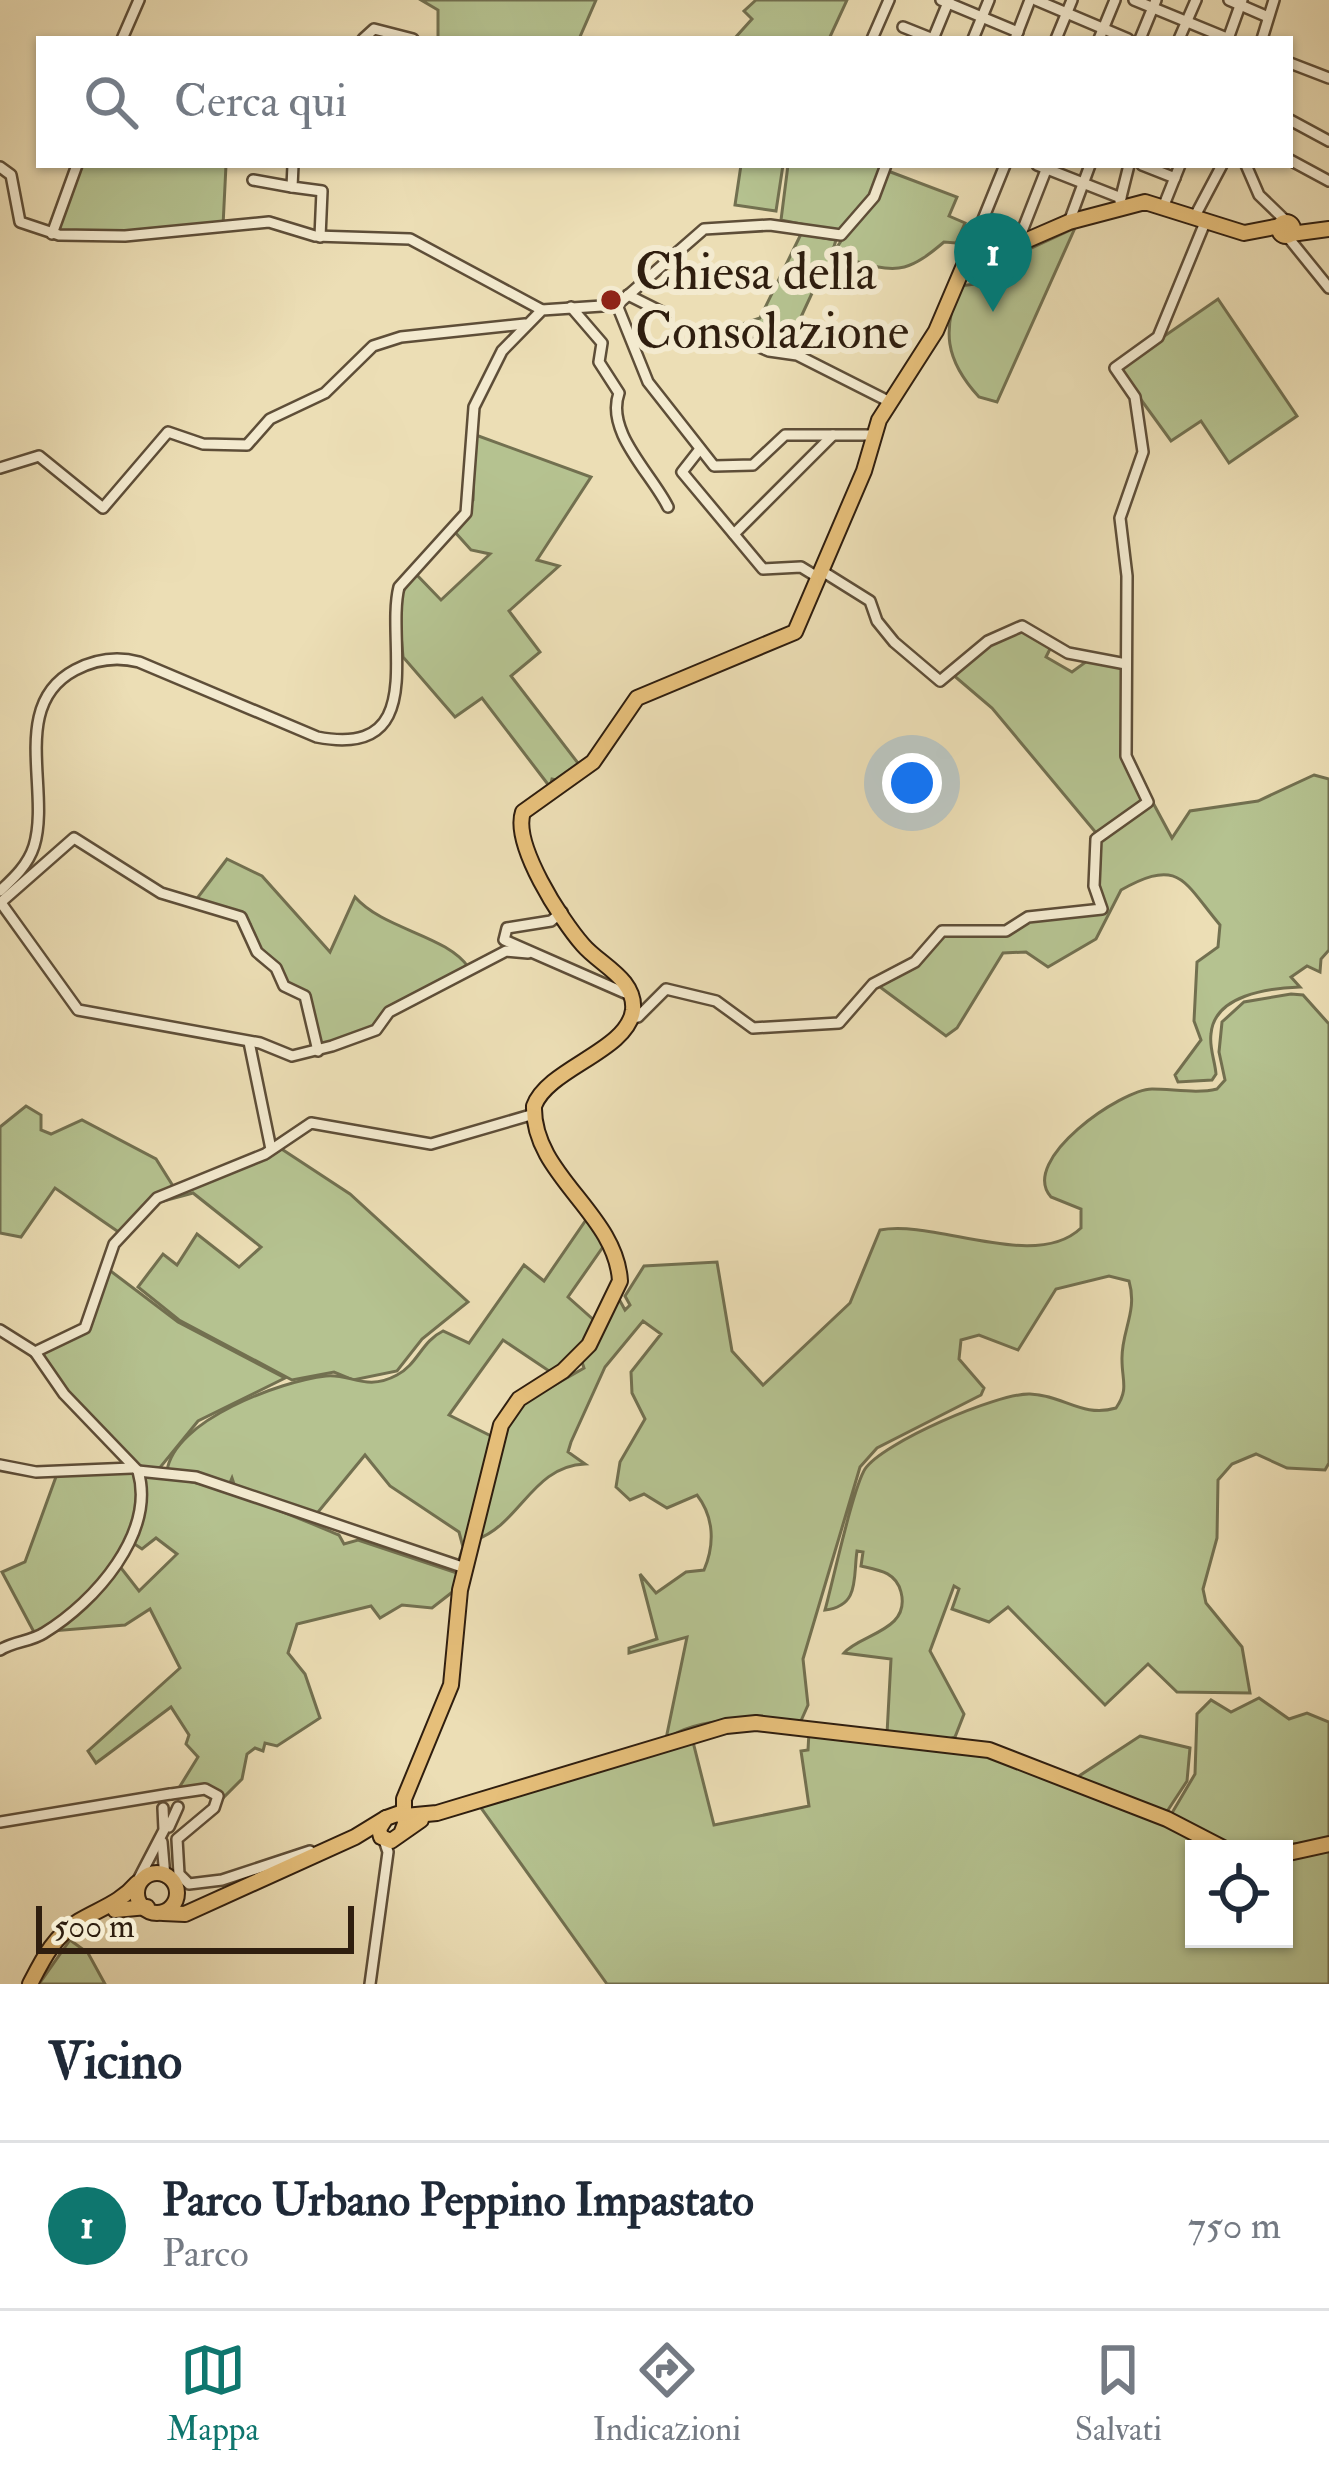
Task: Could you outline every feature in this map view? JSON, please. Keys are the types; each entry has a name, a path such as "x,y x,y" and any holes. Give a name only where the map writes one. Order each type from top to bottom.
{"main road":[{"path":"970,252 1016,245 1121,206 1164,205 1247,239 1290,229"},
{"path":"1121,206 1150,206 1200,220"},
{"path":"970,252 1018,250 1068,225"},
{"path":"391,1837 451,1685 465,1568 504,1419 524,1394 583,1352 608,1316 620,1281 605,1236 538,1141 534,1114 539,1094 624,1029 634,1005 625,982 588,950 562,912 520,838 527,807 590,765 637,698 791,637 821,574 873,435 936,331 970,252"},
{"path":"352,1839 391,1837 437,1813 726,1726 756,1723 989,1750 1167,1819 1208,1840"},
{"path":"32,1984 69,1934 119,1908 185,1914 396,1817 437,1813"},
{"path":"391,1837 396,1817"},
{"path":"1293,1852 1329,1844"},
{"path":"32,1984 65,1931 118,1903 153,1871 178,1892 198,1900 219,1898"},
{"path":"138,1880 155,1910"},
{"path":"155,1910 177,1906 178,1892"}],"street":[{"path":"123,36 139,0"},
{"path":"873,36 889,0"},
{"path":"974,36 988,0"},
{"path":"934,36 946,1 1016,36 1033,0 1101,34 1115,0"},
{"path":"1057,36 1072,0"},
{"path":"1134,0 1154,4 1221,36"},
{"path":"1180,36 1196,0"},
{"path":"1228,0 1268,16"},
{"path":"1263,36 1274,0"},
{"path":"1229,36 1241,2"},
{"path":"1141,36 1154,4"},
{"path":"903,27 926,36"},
{"path":"366,36 374,29 401,36"},
{"path":"1293,64 1329,79"},
{"path":"1293,122 1329,141"},
{"path":"1293,162 1329,181"},
{"path":"0,167 11,175 20,222 52,234 125,236 275,222 320,236 417,241 542,310 616,305 643,277 711,227 770,225 831,237 845,233 877,192 885,168"},
{"path":"52,234 76,168"},
{"path":"292,187 293,168"},
{"path":"970,252 1004,168"},
{"path":"1016,245 1044,168"},
{"path":"1046,168 1121,206 1128,168"},
{"path":"1068,225 1089,168"},
{"path":"1150,168 1175,178"},
{"path":"1164,205 1179,168"},
{"path":"562,912 550,921 505,930 504,940 634,1005 666,989 716,1001 753,1028 839,1023 873,984 915,962 942,931 1006,931 1028,916 1100,911 1096,839 1148,802 1126,756 1127,576 1120,518 1143,452 1135,398 1115,368 1158,337 1221,168"},
{"path":"1246,168 1329,288"},
{"path":"253,180 321,189 320,236"},
{"path":"628,295 665,314"},
{"path":"616,305 648,382 714,466 749,466 771,452 785,435 873,435"},
{"path":"571,308 602,343 599,362 620,393 616,413 626,441 668,508"},
{"path":"0,891 20,871 34,845 38,723 52,689 72,671 104,659 139,662 327,739 362,734 385,717 400,684 399,586 466,512 472,413 502,351 542,310"},
{"path":"0,468 39,457 103,508 168,432 203,444 247,445 273,417 325,393 374,346 401,337 525,324"},
{"path":"730,335 797,355 890,402"},
{"path":"734,534 832,435"},
{"path":"700,449 682,472 763,568 801,566 870,601 894,642 940,681 988,641 1022,626 1068,653 1126,664"},
{"path":"318,1051 305,996 284,986 276,968 257,952 241,917 161,893 74,838 0,903 78,1010 249,1042 283,1056 318,1051 376,1030 394,1009 506,951 529,952"},
{"path":"249,1042 271,1149"},
{"path":"35,1352 85,1328 114,1244 157,1198 271,1149 311,1123 431,1144 534,1114"},
{"path":"0,1330 35,1352 39,1364 135,1470 142,1514 121,1556 87,1598 48,1631 0,1650"},
{"path":"0,1465 35,1472 135,1470 218,1484 465,1568"},
{"path":"0,1822 210,1789 218,1800 176,1839 181,1878 202,1885 352,1839"},
{"path":"165,1877 159,1851 178,1806 194,1791"},
{"path":"170,1794 178,1806"},
{"path":"138,1880 164,1830 163,1807 170,1794"},
{"path":"140,1798 163,1807 178,1806"},
{"path":"370,1984 391,1837"}],"green space":[{"path":"421,0 596,0 580,36 438,36 438,10"},
{"path":"756,0 847,0 830,36 737,36 752,19 744,11"},
{"path":"78,168 226,168 223,226 125,234 55,233"},
{"path":"741,168 783,168 776,211 735,205"},
{"path":"788,168 882,168 871,197 840,232 781,220"},
{"path":"888,171 957,197 949,216 965,223 956,243 944,242 923,258 895,269 858,262 846,289 813,291 788,345 796,351 768,349 725,330 760,318 801,234 836,240 831,256"},
{"path":"1075,228 997,402 979,397 959,370 950,344 950,317 959,286 975,284 988,257 1027,250"},
{"path":"1218,299 1297,416 1229,463 1201,421 1171,441 1118,368"},
{"path":"473,434 591,477 537,560 559,566 509,611 540,652 511,676 581,767 561,781 552,779 550,787 482,698 455,717 403,657 398,601 414,572 441,600 490,554 471,550 454,531 473,500"},
{"path":"1022,628 1051,647 1046,657 1072,672 1087,661 1124,667 1125,756 1146,800 1097,834 992,708 952,674 987,644"},
{"path":"1314,775 1329,779 1329,950 1321,959 1320,972 1307,966 1291,977 1300,987 1245,996 1222,1010 1211,1034 1216,1074 1212,1080 1178,1082 1175,1075 1201,1040 1194,1021 1197,962 1218,947 1220,925 1188,886 1168,875 1156,875 1121,890 1096,939 1048,967 1026,952 1003,953 957,1028 946,1036 876,984 904,971 948,930 1003,933 1027,918 1096,914 1097,840 1151,799 1172,838 1190,811 1258,801"},
{"path":"227,859 262,876 330,952 355,897 382,917 446,948 469,968 365,1032 320,1047 306,994 270,966 250,924 195,901"},
{"path":"1303,995 1329,1024 1329,1463 1325,1470 1287,1468 1256,1454 1232,1464 1218,1480 1217,1538 1203,1589 1206,1603 1242,1647 1250,1693 1177,1692 1148,1664 1105,1705 1008,1607 989,1622 952,1609 959,1589 954,1586 930,1651 964,1714 955,1737 945,1741 887,1734 891,1659 844,1653 899,1615 899,1585 886,1573 861,1566 863,1552 857,1551 849,1597 825,1610 865,1469 893,1446 942,1421 1014,1396 1042,1395 1093,1410 1116,1408 1124,1390 1122,1350 1131,1292 1129,1281 1109,1276 1056,1289 1018,1350 979,1335 961,1340 959,1359 984,1388 981,1395 877,1448 860,1467 803,1659 808,1705 800,1723 713,1722 666,1739 687,1637 629,1653 629,1648 657,1639 640,1574 656,1593 686,1572 704,1570 711,1541 707,1512 697,1495 667,1508 644,1494 630,1500 616,1487 620,1462 645,1419 632,1393 631,1372 661,1334 643,1321 605,1367 571,1442 568,1452 585,1464 552,1475 504,1522 475,1540 498,1445 516,1407 584,1368 582,1362 619,1299 625,1310 630,1305 625,1296 644,1266 717,1262 732,1351 763,1385 850,1303 880,1230 1038,1245 1061,1240 1081,1228 1081,1209 1051,1197 1045,1182 1061,1147 1098,1113 1138,1092 1217,1089 1225,1080 1219,1052 1222,1022 1244,1002"},
{"path":"26,1106 41,1115 41,1130 51,1134 82,1120 156,1159 173,1186 156,1195 120,1233 55,1188 21,1237 0,1233 0,1127"},
{"path":"277,1146 350,1194 468,1302 422,1339 397,1371 353,1380 334,1372 292,1380 179,1320 138,1287 163,1254 177,1265 197,1234 239,1267 261,1247 193,1193 156,1203"},
{"path":"588,1217 605,1244 568,1297 596,1322 578,1352 552,1373 503,1340 449,1415 491,1436 492,1444 463,1561 458,1563 463,1547 459,1532 390,1486 365,1455 314,1517 235,1487 232,1478 229,1485 167,1471 188,1435 232,1406 307,1379 386,1380 404,1371 443,1331 469,1343 524,1265 544,1281"},
{"path":"108,1269 178,1322 285,1378 198,1421 158,1470 139,1468 42,1364 39,1349 84,1331"},
{"path":"132,1472 140,1492 138,1515 128,1539 94,1586 35,1634 2,1572 25,1562 57,1474"},
{"path":"143,1474 219,1489 339,1535 344,1544 358,1540 460,1574 455,1590 432,1608 402,1605 380,1618 371,1606 297,1624 288,1653 305,1674 320,1718 277,1746 265,1743 263,1751 255,1748 247,1754 242,1779 222,1799 210,1786 177,1791 198,1757 186,1744 189,1735 171,1707 96,1763 88,1751 180,1668 150,1609 125,1625 52,1631 118,1564 139,1591 177,1554 156,1538 142,1549 130,1541 144,1515"},
{"path":"1259,1698 1289,1719 1307,1713 1329,1722 1329,1841 1214,1840 1169,1818 1195,1774 1197,1714 1211,1700 1231,1712"},
{"path":"809,1732 977,1750 1146,1814 1199,1840 1185,1840 1185,1948 1293,1948 1293,1853 1329,1846 1329,1984 607,1984 479,1805 692,1738 714,1825 809,1806 801,1751 808,1750"},
{"path":"1140,1736 1190,1748 1187,1781 1166,1813 1076,1778"},
{"path":"70,1940 88,1953 105,1984 39,1984"}],"place":[{"name":"Chiesa della Consolazione","path":"611,300"},
{"name":"Parco Urbano Peppino Impastato","path":"993,312"}]}
